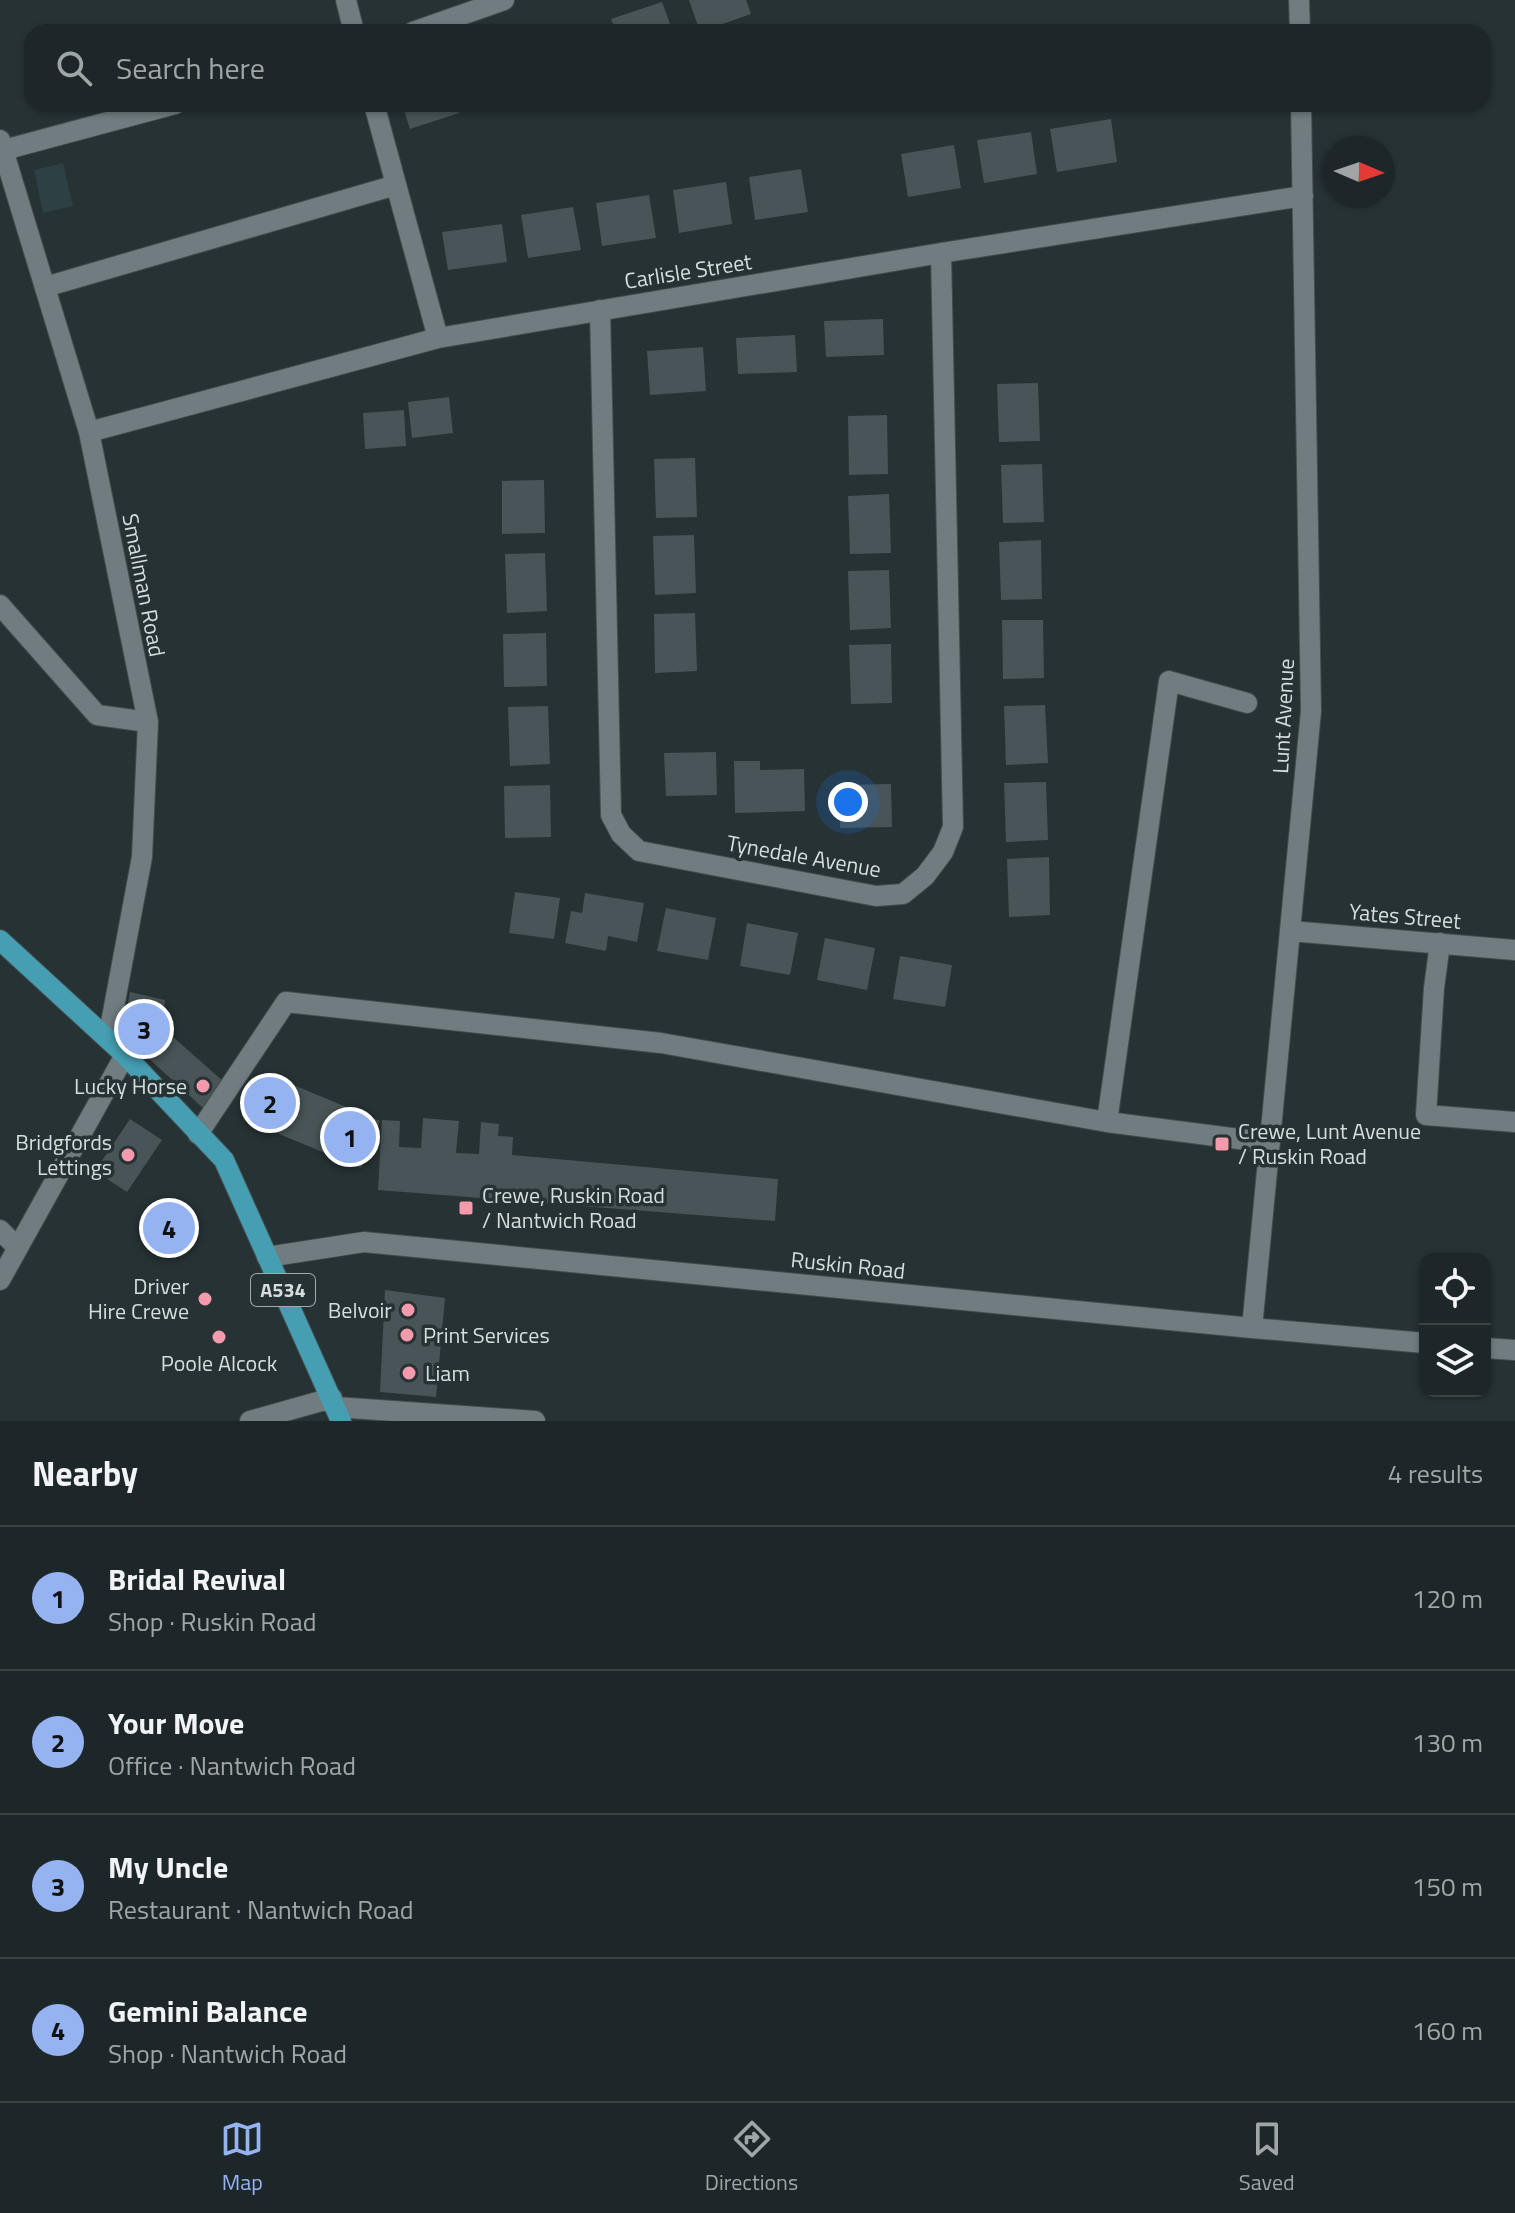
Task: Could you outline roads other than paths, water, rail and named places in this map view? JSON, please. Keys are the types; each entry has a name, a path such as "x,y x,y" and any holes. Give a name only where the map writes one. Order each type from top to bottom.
{"main road":[{"name":"A534","path":"0,940 125,1055 224,1160 336,1409"}],"street":[{"path":"346,0 352,24"},
{"path":"436,24 504,0"},
{"path":"1299,0 1300,24"},
{"path":"1,147 143,112"},
{"path":"376,112 438,338"},
{"name":"Lunt Avenue","path":"1252,1328 1311,711 1301,112"},
{"name":"Smallman Road","path":"1,147 89,432 148,722 142,857 108,1039"},
{"path":"45,287 396,185"},
{"name":"Carlisle Street","path":"89,432 438,338 1303,196"},
{"name":"Tynedale Avenue","path":"600,310 611,815 621,834 639,851 876,896 903,894 925,876 943,852 953,827 941,253"},
{"path":"0,605 97,715 148,722"},
{"path":"1107,1122 1169,681 1247,703"},
{"name":"Yates Street","path":"1290,931 1515,950"},
{"path":"1440,943 1426,1115 1515,1122"},
{"path":"198,1134 286,1002 661,1043 1107,1122 1270,1143"},
{"path":"0,1280 125,1055"},
{"path":"0,1230 18,1248"},
{"name":"Ruskin Road","path":"267,1257 364,1242 1419,1342"},
{"path":"1491,1348 1515,1350"},
{"path":"250,1421 336,1409 535,1421"}],"place":[{"name":"My Uncle","path":"144,1029"},
{"name":"Lucky Horse","path":"203,1086"},
{"name":"Your Move","path":"270,1103"},
{"name":"Bridal Revival","path":"350,1137"},
{"name":"Crewe, Lunt Avenue / Ruskin Road","path":"1222,1144"},
{"name":"Bridgfords Lettings","path":"128,1155"},
{"name":"Crewe, Ruskin Road / Nantwich Road","path":"466,1208"},
{"name":"Gemini Balance","path":"169,1228"},
{"name":"Driver Hire Crewe","path":"205,1299"},
{"name":"Belvoir","path":"408,1310"},
{"name":"Print Services","path":"407,1335"},
{"name":"Poole Alcock","path":"219,1337"},
{"name":"Liam","path":"409,1373"}]}
